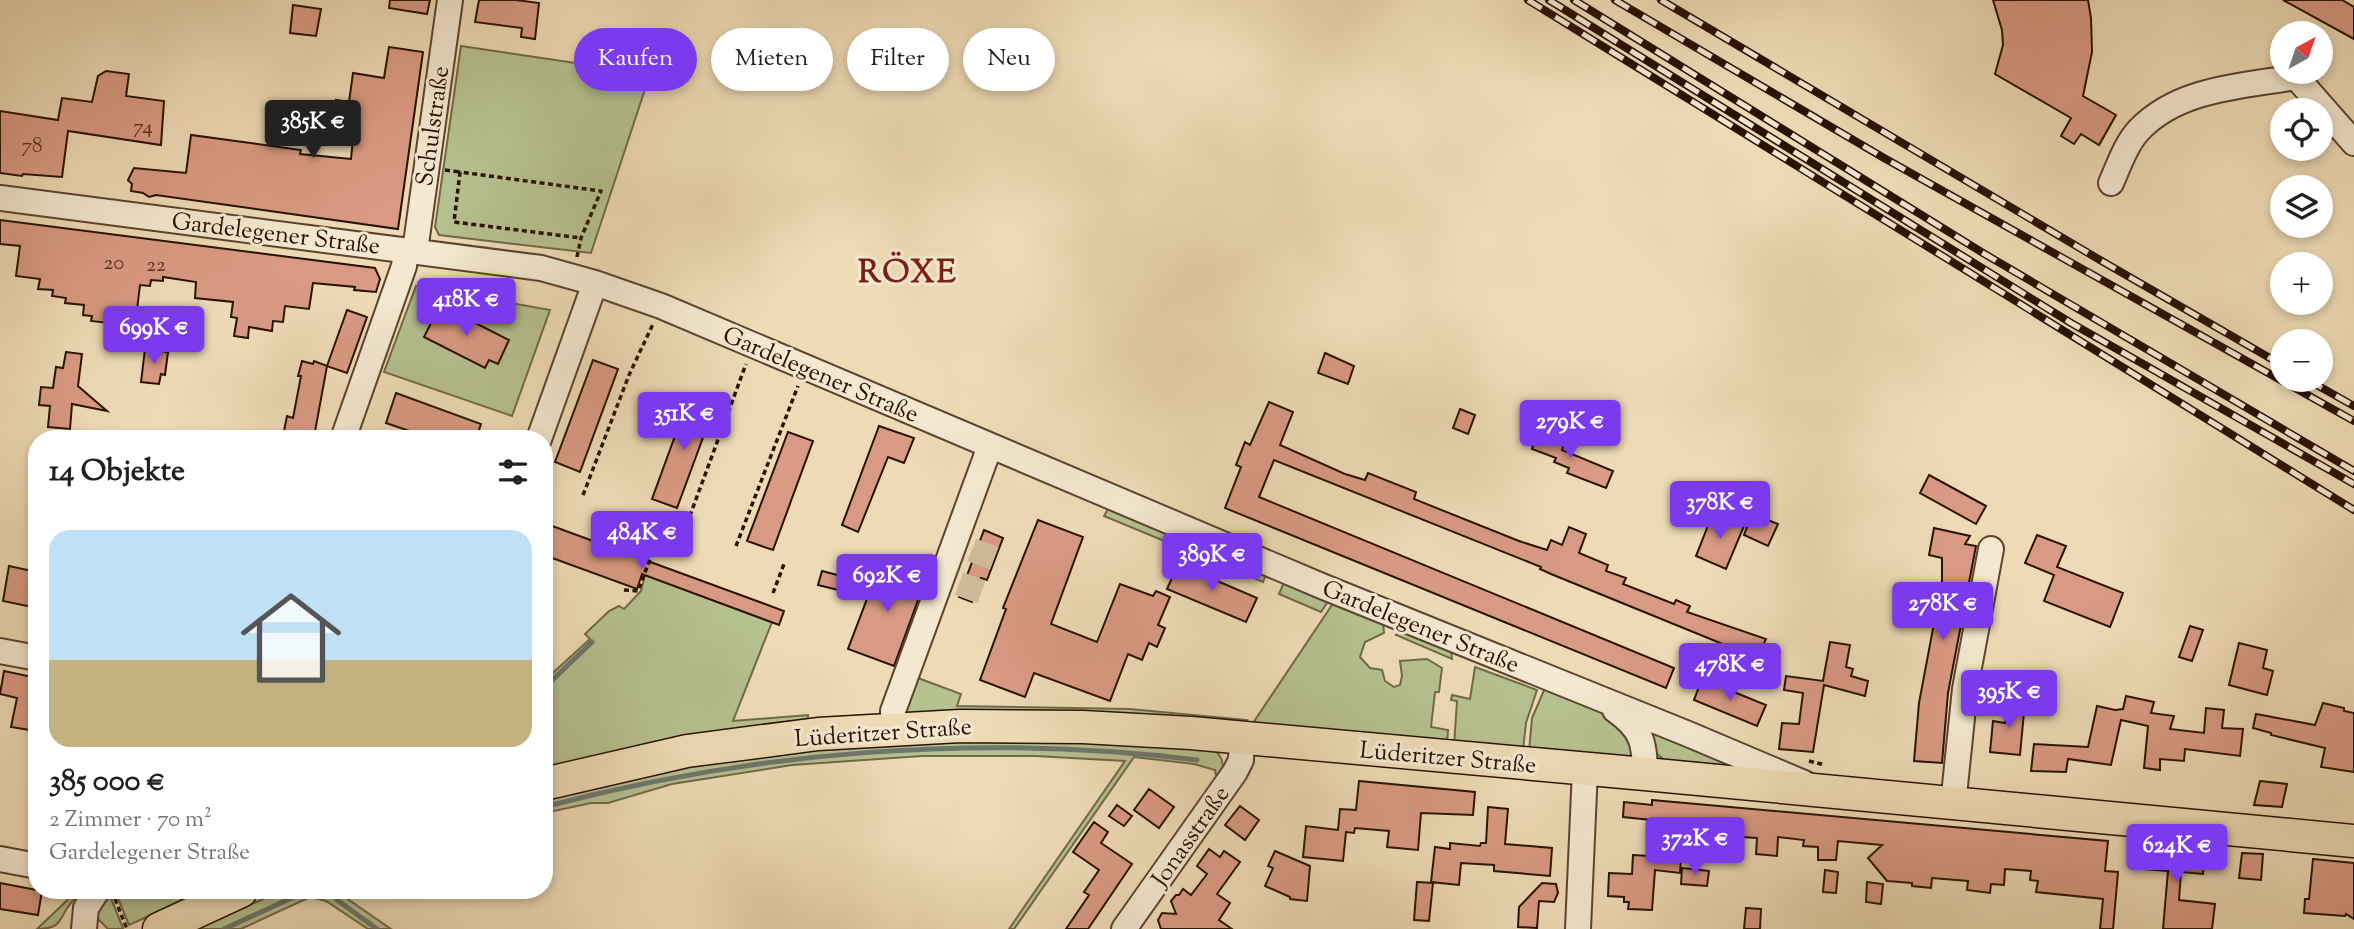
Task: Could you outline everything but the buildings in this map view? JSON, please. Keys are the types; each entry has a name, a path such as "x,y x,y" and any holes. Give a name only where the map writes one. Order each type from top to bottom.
{"main road":[{"name":"Lüderitzer Straße","path":"553,782 687,751 818,734 961,726 1083,727 1242,738 1644,774 1832,779 1954,804 2354,841"},
{"path":"159,929 224,899"}],"street":[{"name":"Schulstraße","path":"346,430 411,251 450,0"},
{"path":"2111,183 2138,131 2176,103 2203,93 2296,77 2354,143"},
{"name":"Gardelegener Straße","path":"0,198 541,268 583,270 805,368 1375,608 1600,699 1832,779"},
{"path":"541,430 583,270"},
{"path":"892,728 893,711 990,446"},
{"path":"1954,804 1965,689 1991,549"},
{"path":"0,651 28,656"},
{"name":"Gardelegener Straße","path":"1600,699 1631,724 1643,741 1644,774"},
{"name":"Jonasstraße","path":"1124,929 1235,772 1241,760 1242,738"},
{"path":"1578,929 1585,769"},
{"path":"0,859 28,864"},
{"path":"84,929 86,908 92,899"}],"path":[{"path":"581,238 454,222 460,172 601,191 581,238 583,270"},
{"path":"583,495 629,375 661,306"},
{"path":"675,556 753,345"},
{"path":"736,546 805,368"},
{"path":"624,590 638,591 653,551"},
{"path":"773,593 784,564"},
{"path":"1800,760 1832,779"},
{"path":"115,899 128,929"}],"green space":[{"path":"461,46 574,63 574,91 644,91 591,253 439,235 435,227"},
{"path":"416,286 550,310 512,416 384,372"},
{"path":"1108,509 1202,546 1198,555 1104,516"},
{"path":"1210,550 1266,574 1263,582 1206,558"},
{"path":"645,575 772,622 733,721 808,715 808,727 553,770 553,673 590,639 585,634 609,611 619,606 624,609 641,591"},
{"path":"1284,582 1329,600 1321,612 1279,594"},
{"path":"1334,602 1383,623 1384,633 1365,642 1360,657 1370,668 1382,670 1385,681 1394,687 1400,685 1400,661 1427,659 1442,668 1439,692 1435,692 1431,727 1448,730 1447,745 1249,729"},
{"path":"1402,630 1451,650 1452,659 1396,635"},
{"path":"1475,667 1537,690 1526,723 1523,750 1454,746 1457,701 1451,700 1452,695 1470,699"},
{"path":"918,678 961,694 957,706 1130,709 1247,720 1242,727 907,714 902,709"},
{"path":"1545,688 1607,715 1628,734 1633,753 1629,757 1529,751 1532,718"},
{"path":"1644,728 1737,762 1737,769 1667,762 1657,754"},
{"path":"1035,739 1214,750 1220,756 1223,770 1222,777 1216,776 1215,770 1194,764 1134,757 1014,929 1009,929 1125,761 1036,756 922,756 792,765 672,784 608,803 591,803 553,811 553,795 666,769 859,744"},
{"path":"69,899 75,899 55,925 37,929"},
{"path":"100,899 111,899 123,928 108,929 96,917"},
{"path":"118,899 187,899 129,925"},
{"path":"263,899 306,899 241,929 196,929"},
{"path":"318,899 348,899 391,929 368,929 326,901"}],"waterway":[{"path":"553,679 592,642"},
{"path":"553,805 705,772 869,752 1033,748 1197,760"},
{"path":"224,929 290,899"},
{"path":"337,900 377,929"}],"tunnel":[{"path":"966,599 991,533"}],"railway":[{"path":"1528,0 2354,510"},
{"path":"1549,0 2071,323 2354,484"},
{"path":"1574,0 1983,253 2354,471"},
{"path":"1615,0 1884,158 2354,421"},
{"path":"1661,0 2270,358"},
{"path":"2329,392 2354,406"}],"district":[{"name":"RÖXE","path":"908,271"}]}
